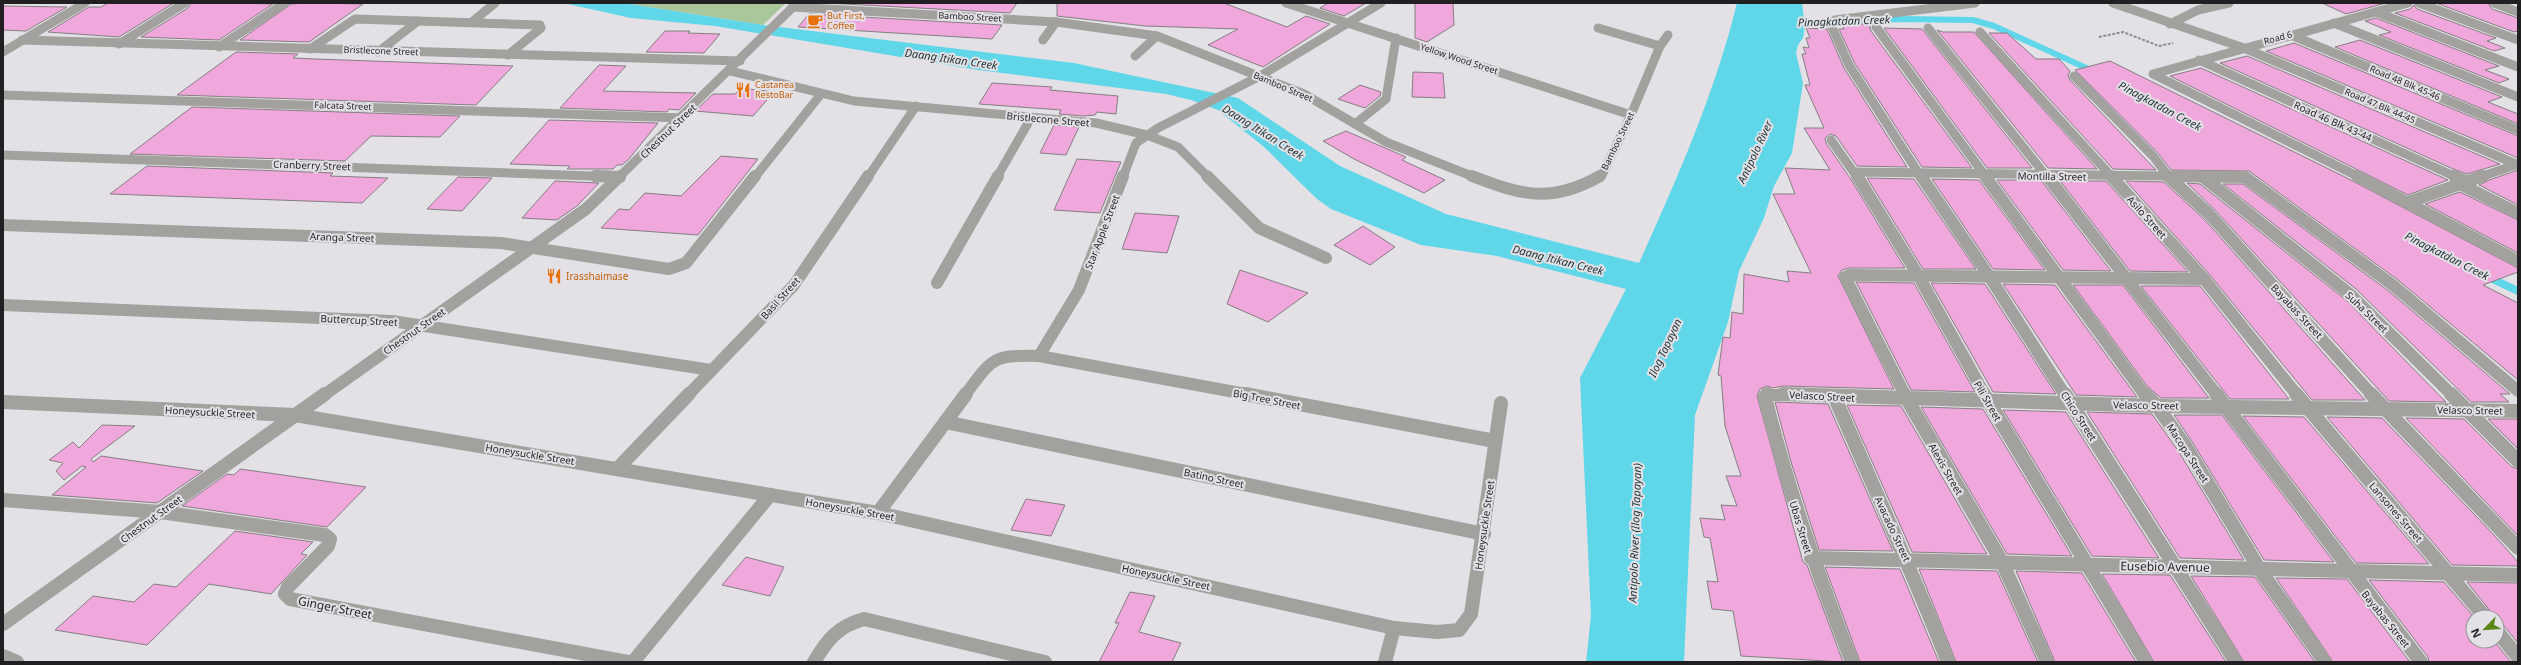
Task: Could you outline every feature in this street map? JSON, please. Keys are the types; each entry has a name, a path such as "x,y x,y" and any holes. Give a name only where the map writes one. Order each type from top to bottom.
{"street":[{"path":"3,52 85,3"},
{"path":"119,44 185,3"},
{"path":"219,47 284,3"},
{"path":"472,22 495,3"},
{"name":"Yellow Wood Street","path":"1286,3 1631,115"},
{"name":"Star Apple Street","path":"1039,356 1079,290 1136,142 1158,128 1260,76 1381,3"},
{"name":"Chico Street","path":"1975,3 1833,24 1849,65 1918,172 1989,276 2177,567 2236,662"},
{"name":"Road 47 Blk 44-45","path":"2113,3 2170,24 2244,48 2517,167"},
{"path":"2170,24 2198,10 2229,3"},
{"name":"Road 6","path":"2408,3 2154,72 2155,76 2409,202"},
{"path":"2419,3 2518,40"},
{"path":"2494,3 2518,12"},
{"name":"Bamboo Street","path":"795,5 1056,22 1157,36 1304,94 1386,142 1514,192 1543,194 1566,192 1581,187 1602,175 1631,115 1660,46 1668,35"},
{"name":"Chestnut Street","path":"3,624 586,209 682,118 795,5"},
{"path":"2376,12 2518,67"},
{"path":"310,49 355,19 540,25 541,28 508,55"},
{"path":"378,52 418,20"},
{"path":"1043,40 1056,22"},
{"path":"2334,23 2518,97"},
{"name":"Macopa Street","path":"1876,27 2148,399 2157,406 2186,447 2260,570 2325,662"},
{"path":"1598,28 1660,46"},
{"name":"Bayabas Street","path":"1928,28 2047,175 2225,406 2348,571 2420,662"},
{"name":"Asilo Street","path":"1980,32 2204,279 2307,408"},
{"name":"Road 48 Blk 45-46","path":"2291,35 2518,130"},
{"path":"1135,56 1157,36"},
{"path":"1354,124 1386,98 1396,38"},
{"name":"Bristlecone Street","path":"22,40 378,52 740,61"},
{"name":"Road 46 Blk 43-44","path":"2199,60 2464,183 2518,213"},
{"name":"Bristlecone Street","path":"730,71 821,94 854,100 1096,123 1147,135 1178,147 1259,228 1326,258"},
{"name":"Bayabas Street","path":"2074,76 2153,156 2169,177 2210,214 2383,408 2518,548"},
{"name":"Aranga Street","path":"3,224 501,243 669,268 679,267 686,263 821,94"},
{"name":"Falcata Street","path":"3,95 682,118"},
{"name":"Basil Street","path":"618,468 794,285 916,106"},
{"path":"937,284 1031,118"},
{"name":"Pili Street","path":"1831,140 1854,172 1918,275 1987,400 2146,662"},
{"name":"Cranberry Street","path":"3,155 620,177"},
{"path":"2409,202 2505,168 2517,167"},
{"name":"Montilla Street","path":"1854,172 1918,172 1984,175 2110,177 2239,176 2249,179 2394,286 2518,391"},
{"name":"Suha Street","path":"2202,177 2351,295 2518,461"},
{"path":"2409,202 2518,261"},
{"name":"Alexis Street","path":"1918,275 1850,275 1845,277 1907,400 2002,562 2047,662"},
{"path":"1918,275 2204,279"},
{"name":"Buttercup Street","path":"3,305 384,320 423,324 711,370"},
{"path":"878,513 945,422 995,358 1008,355 1039,356"},
{"name":"Big Tree Street","path":"1039,356 1495,441"},
{"name":"Velasco Street","path":"1773,393 1835,398 1907,400 1987,400 2157,406 2466,409 2518,411"},
{"name":"Ubas Street","path":"1773,393 1767,394 1765,397 1776,444 1811,558 1852,662"},
{"name":"Avacado Street","path":"1835,398 1880,503 1907,559 1948,662"},
{"name":"Honeysuckle Street","path":"3,402 295,415 618,468 878,513 1394,628 1437,632 1459,630 1471,614 1484,534 1501,404"},
{"name":"Lansones Street","path":"2307,408 2478,609"},
{"name":"Batino Street","path":"945,422 1484,534"},
{"path":"633,662 770,495"},
{"path":"3,500 160,512"},
{"name":"Ginger Street","path":"160,512 325,535 330,539 328,546 288,587 286,594 290,599 628,662"},
{"name":"Eusebio Avenue","path":"1811,558 1907,559 2089,566 2518,575"},
{"path":"814,662 830,637 846,623 864,619 1045,662"},
{"path":"1385,662 1394,628"},
{"path":"2505,641 2518,657"},
{"path":"3,656 17,662"}],"path":[{"path":"2099,37 2123,32 2159,46 2206,35"}],"green space":[{"path":"623,3 786,3 763,25"}],"water":[{"path":"563,3 623,3 763,25 1074,63 1238,98 1340,166 1446,214 1639,263 1694,135 1718,70 1737,3 1802,3 1805,26 1803,38 1798,45 1796,53 1803,83 1792,153 1774,186 1764,218 1739,271 1728,322 1695,415 1684,662 1586,662 1591,616 1580,378 1626,289 1497,256 1421,245 1331,209 1317,199 1264,147 1218,110 1191,100 1166,94 978,70 715,26 631,18"}],"building":[{"path":"108,3 174,3 119,37 48,32 89,7 101,7"},
{"path":"191,3 273,4 219,40 141,37 188,8"},
{"path":"827,3 1017,3 1010,13"},
{"path":"1057,3 1224,3 1287,27 1306,16 1330,24 1263,67 1208,45 1238,29 1145,26 1057,16"},
{"path":"1328,3 1366,3 1344,16 1320,8"},
{"path":"1415,3 1453,3 1454,25 1427,42 1415,38"},
{"path":"2322,3 2386,3 2346,14"},
{"path":"2436,3 2488,3 2492,9 2518,18 2518,31 2514,32"},
{"path":"291,4 363,4 309,42 240,40"},
{"path":"2414,5 2417,9 2496,38 2487,41 2505,48 2494,51 2395,13 2410,9"},
{"path":"3,6 67,7 26,31 3,30"},
{"path":"809,14 1002,25 992,39 798,27"},
{"path":"2376,18 2499,66 2485,70 2509,79 2499,83 2379,35 2391,32 2365,21"},
{"path":"1869,24 1871,31 1972,168 1922,167 1854,62 1839,29 1844,29 1842,25"},
{"path":"1806,28 1827,29 1844,68 1907,167 1857,166 1836,136 1830,134 1825,138 1826,143 1850,178 1905,268 1850,268 1842,270 1838,276 1894,389 1783,386 1773,388 1767,386 1760,389 1757,396 1803,562 1807,565 1843,662 1741,656 1733,611 1712,609 1707,581 1718,582 1710,538 1704,537 1700,518 1725,520 1721,505 1737,506 1726,476 1741,476 1725,426 1721,376 1718,375 1723,337 1730,338 1732,312 1743,314 1744,274 1789,282 1787,271 1811,273 1773,194 1795,194 1785,168 1830,170 1804,128 1824,128 1805,85 1810,85 1802,54 1806,54 1803,47 1809,48 1806,38 1810,38"},
{"path":"1884,28 1922,29 2032,168 1987,168"},
{"path":"1937,30 1943,32 1974,32 2097,169 2048,168"},
{"path":"665,31 690,31 688,33 720,34 704,53 646,52"},
{"path":"1989,33 2007,33 2036,59 2059,59 2070,71 2068,75 2070,80 2156,170 2113,169"},
{"path":"2360,40 2502,97 2488,102 2518,114 2518,124 2335,47"},
{"path":"2294,43 2518,136 2518,158 2266,51"},
{"path":"236,52 298,54 293,58 513,66 476,105 177,95"},
{"path":"2247,56 2500,164 2467,174 2453,169 2220,63"},
{"path":"2110,61 2351,180 2518,268 2518,272 2483,285 2518,303 2518,380 2398,280 2249,171 2171,170 2157,152 2075,70"},
{"path":"599,65 626,66 603,91 696,93 679,110 669,109 667,112 560,108"},
{"path":"2201,68 2448,180 2408,195 2170,76"},
{"path":"1413,72 1443,73 1445,98 1412,97"},
{"path":"992,83 1052,87 1050,90 1118,96 1116,114 1097,112 1095,115 1084,116 1059,114 1061,110 979,104"},
{"path":"1360,85 1381,92 1380,96 1365,108 1338,99"},
{"path":"741,88 774,92 753,116 695,111 713,94 735,94"},
{"path":"192,107 460,116 440,137 371,136 345,161 130,154"},
{"path":"549,120 658,123 629,159 622,165 617,165 613,169 567,169 570,166 510,164"},
{"path":"1054,125 1079,127 1066,155 1040,153"},
{"path":"1346,131 1406,157 1402,160 1445,180 1424,193 1354,159 1323,141"},
{"path":"721,156 758,159 698,235 601,228 619,209 629,210 645,193 681,196"},
{"path":"1077,159 1121,162 1100,213 1054,210"},
{"path":"147,166 333,173 330,176 388,178 362,203 110,194"},
{"path":"2518,170 2518,205 2479,185 2489,180"},
{"path":"458,177 492,178 462,211 427,209"},
{"path":"1867,178 1914,179 1976,269 1923,269"},
{"path":"1932,179 1979,180 2045,270 1993,269"},
{"path":"1997,180 2041,180 2111,271 2063,270"},
{"path":"555,181 599,183 577,206 557,220 522,218"},
{"path":"2060,181 2106,181 2188,272 2130,271"},
{"path":"2126,181 2164,182 2205,220 2365,400 2312,400 2209,274"},
{"path":"2187,183 2200,184 2346,300 2446,402 2389,401 2215,210"},
{"path":"2223,184 2243,184 2390,292 2510,394 2500,394 2509,402 2471,402 2356,289"},
{"path":"2460,192 2518,220 2518,253 2425,204"},
{"path":"1135,213 1179,216 1167,253 1122,249"},
{"path":"1363,226 1395,247 1370,265 1334,245"},
{"path":"1240,270 1308,293 1268,322 1227,304"},
{"path":"1856,282 1914,283 1975,392 1911,390"},
{"path":"1931,283 1985,284 2056,394 1993,392"},
{"path":"2003,284 2055,285 2137,397 2076,395"},
{"path":"2073,285 2123,285 2209,398 2161,398 2147,386"},
{"path":"2141,286 2200,286 2289,399 2230,399"},
{"path":"1775,402 1828,404 1893,551 1819,550 1791,462"},
{"path":"1847,405 1901,406 1987,554 1912,552"},
{"path":"1921,407 1983,409 2072,556 2007,554"},
{"path":"2003,410 2066,412 2159,558 2092,556"},
{"path":"2087,412 2152,414 2179,452 2244,560 2180,558"},
{"path":"2174,415 2222,415 2334,562 2264,560 2193,443"},
{"path":"2243,416 2304,417 2429,564 2356,563"},
{"path":"2327,417 2382,418 2494,535 2518,562 2518,566 2452,565"},
{"path":"2406,418 2464,419 2512,467 2518,469 2518,536"},
{"path":"2488,419 2518,419 2518,449"},
{"path":"102,425 135,426 91,459 93,462 101,456 203,471 157,503 52,495 86,467 82,466 64,480 56,471 63,463 49,460 73,442 79,448"},
{"path":"240,469 366,487 327,527 182,506 227,474 234,475"},
{"path":"1026,499 1065,505 1051,536 1011,530"},
{"path":"235,531 313,542 301,554 307,555 271,594 209,584 147,645 55,630 93,596 134,602 154,584 176,587"},
{"path":"746,557 784,567 770,596 722,585"},
{"path":"1825,567 1900,569 1939,662 1860,662"},
{"path":"1919,569 1997,571 2038,662 1956,662"},
{"path":"2016,571 2082,573 2136,662 2055,662"},
{"path":"2102,574 2170,575 2226,662 2154,662"},
{"path":"2191,576 2255,577 2315,662 2244,662"},
{"path":"2276,578 2347,579 2410,662 2333,662"},
{"path":"2369,580 2444,582 2467,609 2465,609 2465,649 2500,649 2511,662 2429,662 2428,657"},
{"path":"2467,582 2518,583 2518,643 2505,627 2505,609 2489,609"},
{"path":"1130,592 1155,596 1139,632 1181,643 1172,662 1099,662 1119,623 1115,623"}],"waterway":[{"name":"Pinagkatdan Creek","path":"1851,22 1897,19 1973,20 1994,26 2095,72"},
{"name":"Pinagkatdan Creek","path":"1794,23 1840,23"},
{"name":"Pinagkatdan Creek","path":"2486,276 2518,291"}],"place":[{"name":"But First, Coffee","path":"815,21"},
{"name":"Castanea RestoBar","path":"743,90"},
{"name":"Irasshaimase","path":"554,276"}],"water label":[{"name":"Daang Itikan Creek","path":"951,59"},
{"name":"Daang Itikan Creek","path":"1263,132"},
{"name":"Antipolo River","path":"1755,152"},
{"name":"Daang Itikan Creek","path":"1558,260"},
{"name":"Ilog Tapayan","path":"1665,348"},
{"name":"Antipolo River (Ilog Tapayan)","path":"1635,533"}]}
